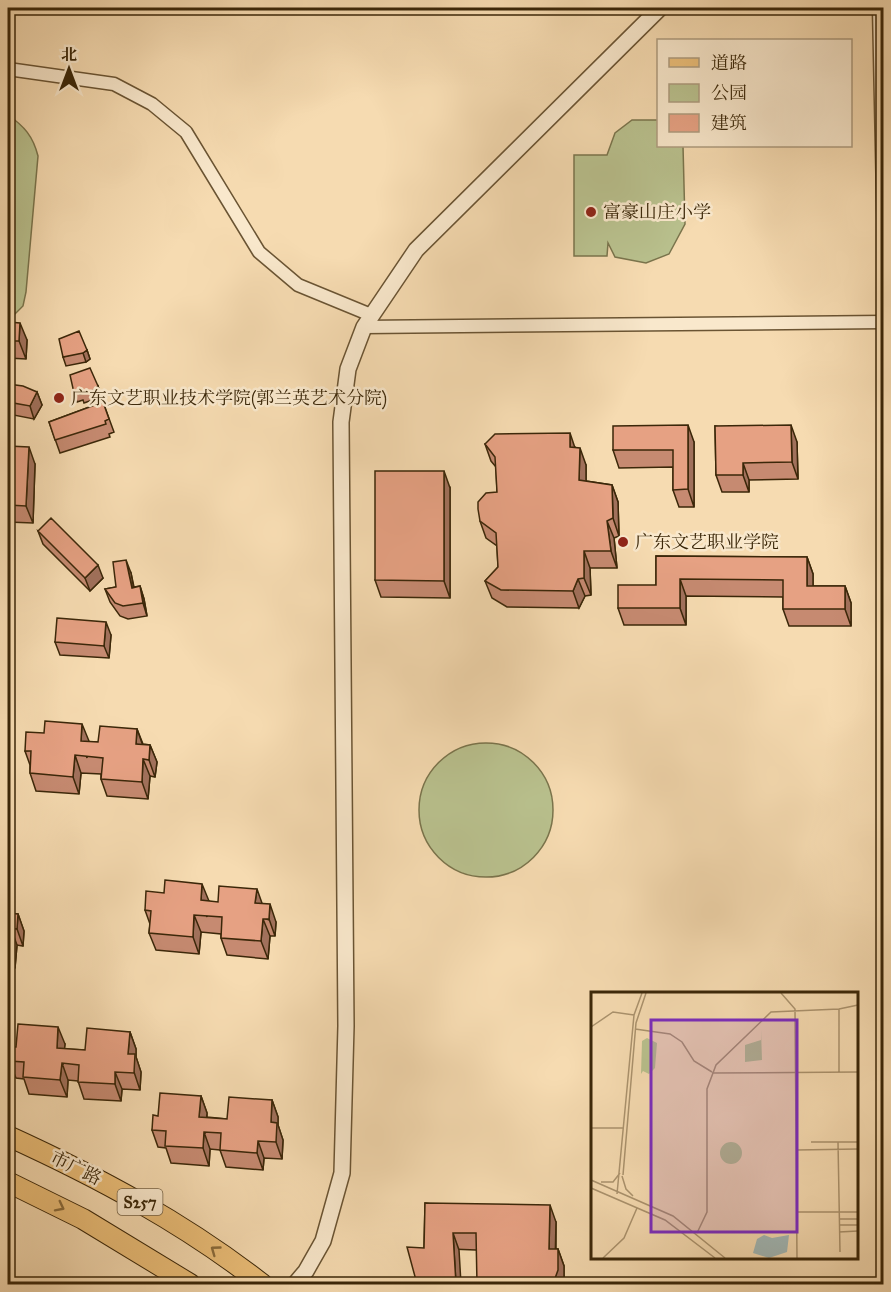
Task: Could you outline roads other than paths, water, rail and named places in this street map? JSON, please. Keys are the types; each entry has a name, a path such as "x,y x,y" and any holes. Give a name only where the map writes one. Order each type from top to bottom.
{"main road":[{"name":"市广路","path":"8,1136 85,1172 135,1199 190,1232 262,1284"},
{"name":"S257","path":"8,1182 82,1219 190,1284"}],"street":[{"path":"295,1284 306,1271 323,1241 342,1173 346,1026 341,422 348,369 368,321 416,250 660,8"},
{"path":"879,8 884,244"},
{"path":"8,69 114,84 152,104 186,132 259,252 298,285 368,321 884,322"}],"place":[{"name":"富豪山庄小学","path":"591,212"},
{"name":"广东文艺职业技术学院(郭兰英艺术分院)","path":"59,398"},
{"name":"广东文艺职业学院","path":"623,542"}]}
